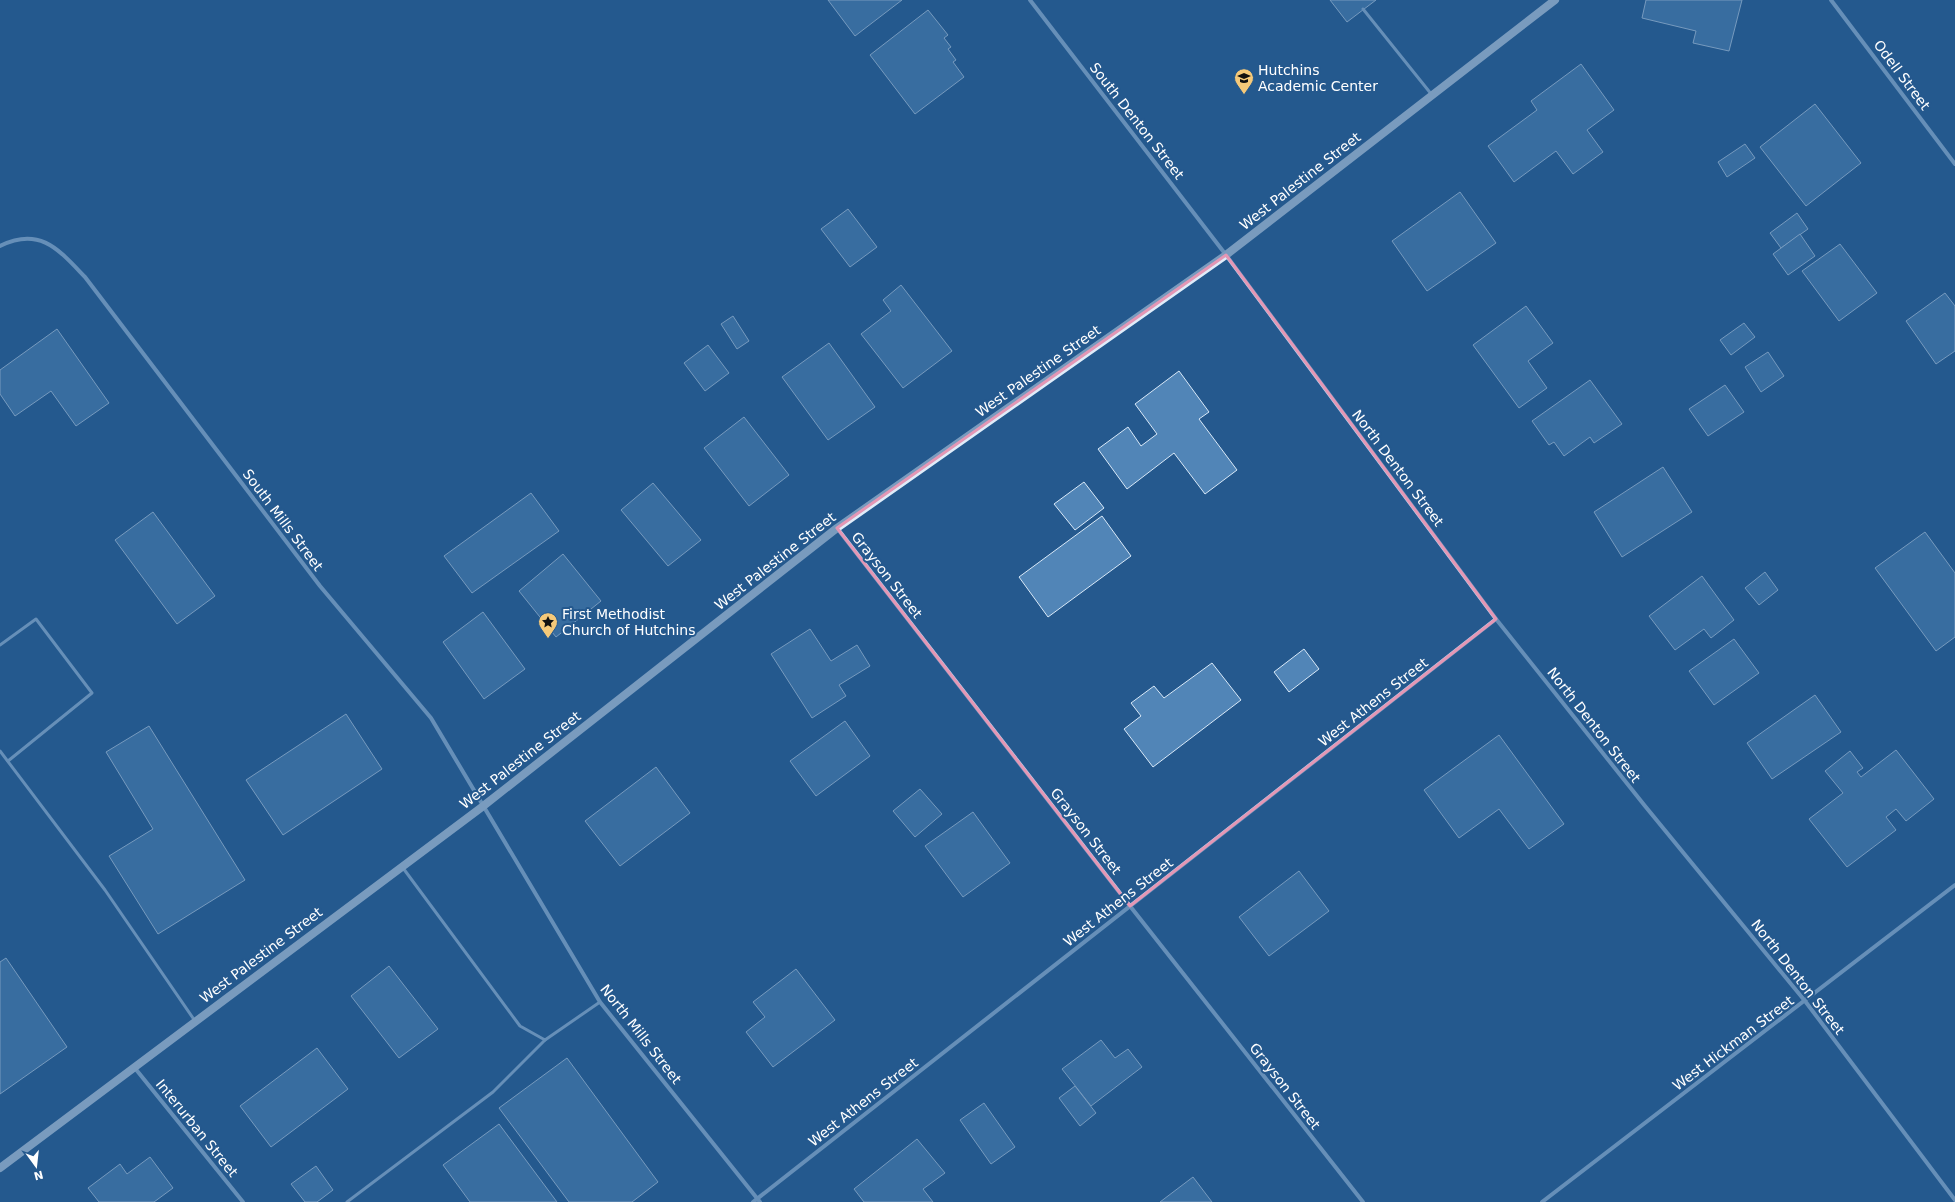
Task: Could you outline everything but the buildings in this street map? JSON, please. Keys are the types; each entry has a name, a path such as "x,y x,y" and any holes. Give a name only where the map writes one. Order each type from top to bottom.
{"street":[{"name":"South Denton Street","path":"1030,0 1226,255"},
{"name":"West Palestine Street","path":"0,1168 482,807 837,528 1226,255 1555,0"},
{"name":"Odell Street","path":"1831,0 1955,164"},
{"name":"South Mills Street","path":"0,246 8,242 38,238 59,250 85,277 320,586 431,718 482,807"},
{"name":"North Denton Street","path":"1226,255 1496,618 1644,806 1805,1002 1955,1200"},
{"name":"Grayson Street","path":"837,528 1130,906 1363,1202"},
{"name":"West Athens Street","path":"753,1202 759,1200 1496,618"},
{"name":"North Mills Street","path":"482,807 600,1002 759,1200"},
{"name":"West Hickman Street","path":"1542,1202 1805,1002 1955,885"},
{"name":"Interurban Street","path":"134,1067 243,1202"}],"lane":[{"path":"1363,10 1432,95"},
{"path":"0,645 36,619 92,693 8,761"},
{"path":"0,751 105,890 195,1021"},
{"path":"402,867 520,1026 545,1040"},
{"path":"347,1202 493,1092 545,1040 600,1002"}],"highlighted area":[{"path":"1226,255 1496,619 1130,906 837,528"}],"place":[{"name":"Hutchins Academic Center","path":"1244,95"},
{"name":"First Methodist Church of Hutchins","path":"548,639"}]}
